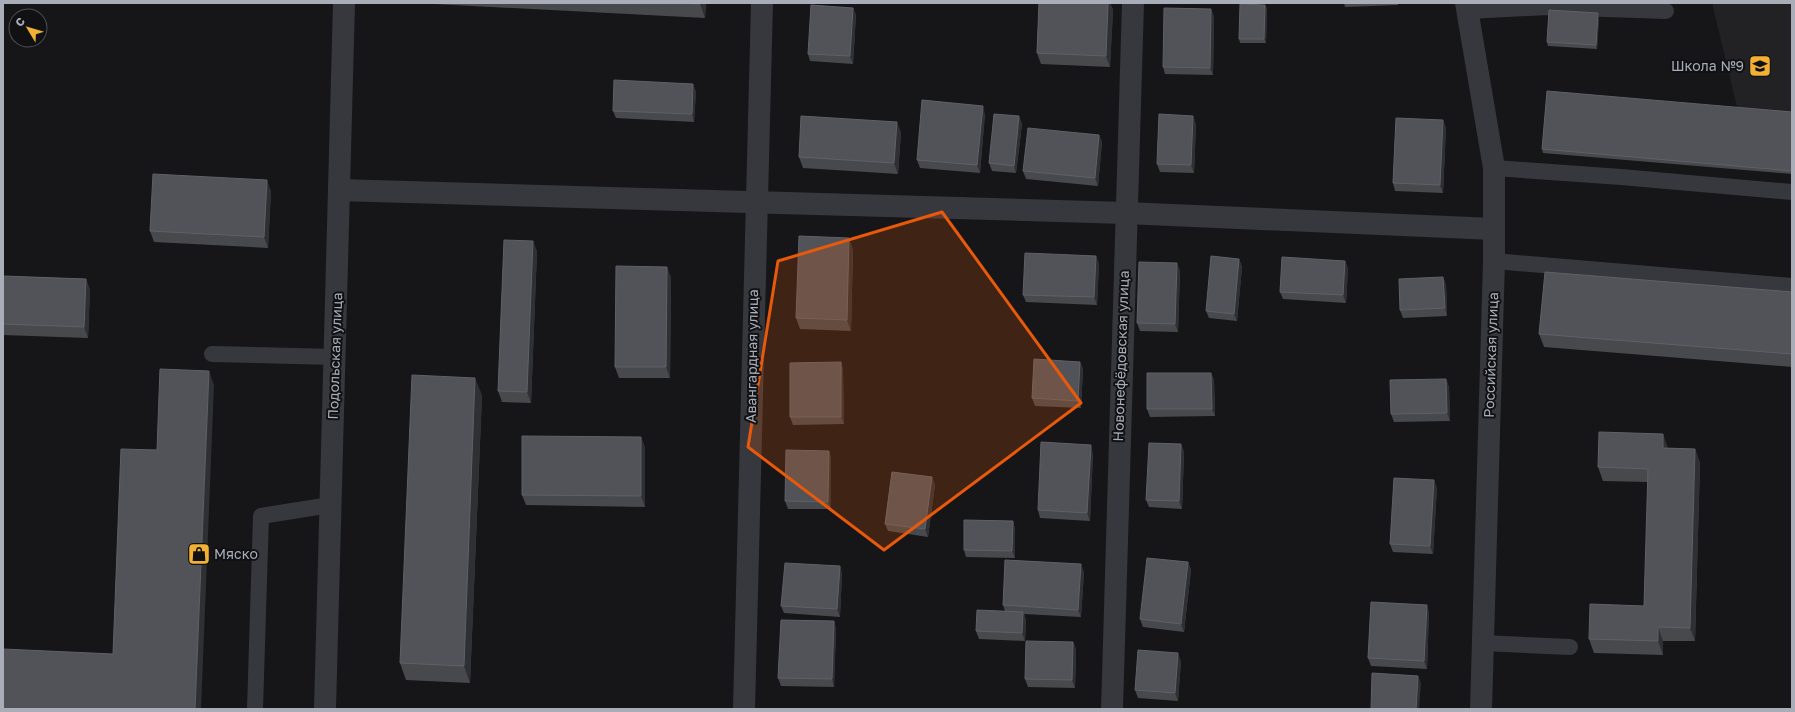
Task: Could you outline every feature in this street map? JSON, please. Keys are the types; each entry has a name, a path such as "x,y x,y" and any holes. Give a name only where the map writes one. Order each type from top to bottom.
{"street":[{"name":"Подольская улица","path":"325,709 344,3"},
{"name":"Авангардная улица","path":"744,709 762,3"},
{"name":"Новонефёдовская улица","path":"1112,709 1125,213 1133,3"},
{"name":"Российская улица","path":"1467,7 1494,168 1494,261 1481,709"},
{"path":"339,190 1125,213 1494,230"}],"lane":[{"path":"1467,7 1547,6 1666,11"},
{"path":"1494,168 1621,177 1792,192"},
{"path":"1494,261 1792,286"},
{"path":"212,354 335,357"},
{"path":"255,709 261,516 330,505"},
{"path":"1483,643 1570,647"}],"highlighted area":[{"path":"942,212 1081,403 884,550 748,447 778,261"}],"shaded area":[{"name":"Школа №9","path":"1712,3 1792,3 1792,116 1738,111"}],"building":[{"path":"675,3 700,3 700,4"},
{"path":"1039,3 1108,3 1106,56 1037,53"},
{"path":"1240,4 1265,5 1264,39 1239,39"},
{"path":"811,5 853,8 850,56 808,54"},
{"path":"1164,8 1211,9 1210,68 1163,67"},
{"path":"1549,10 1598,13 1596,45 1547,42"},
{"path":"614,80 693,84 692,114 613,111"},
{"path":"1547,91 1792,112 1792,171 1542,149"},
{"path":"922,100 983,106 977,165 917,160"},
{"path":"994,114 1019,116 1014,166 989,163"},
{"path":"1159,114 1193,116 1191,165 1157,164"},
{"path":"801,116 897,122 894,163 799,157"},
{"path":"1396,118 1443,120 1440,185 1393,183"},
{"path":"1028,128 1099,135 1095,178 1023,171"},
{"path":"153,174 267,180 264,237 150,231"},
{"path":"799,236 849,238 847,320 796,318"},
{"path":"504,240 533,241 527,392 498,391"},
{"path":"1025,253 1096,256 1094,297 1023,295"},
{"path":"1211,256 1239,259 1234,314 1206,311"},
{"path":"1282,257 1345,261 1343,295 1280,292"},
{"path":"1139,262 1177,263 1175,324 1137,323"},
{"path":"616,266 667,267 666,367 615,367"},
{"path":"1545,272 1792,292 1792,354 1539,334"},
{"path":"3,276 86,279 84,327 3,324"},
{"path":"1443,277 1445,308 1400,310 1399,279"},
{"path":"1034,359 1080,362 1078,401 1032,398"},
{"path":"841,362 841,417 790,417 790,363"},
{"path":"160,369 209,371 195,709 3,709 3,649 113,654 121,449 157,450"},
{"path":"1147,373 1211,373 1212,409 1147,409"},
{"path":"412,375 475,378 464,666 400,663"},
{"path":"1446,379 1447,413 1391,414 1390,380"},
{"path":"1599,432 1663,434 1663,448 1695,449 1690,628 1658,627 1658,641 1589,639 1590,604 1644,606 1648,469 1598,467"},
{"path":"522,436 641,437 641,496 522,495"},
{"path":"1041,442 1091,445 1087,513 1038,510"},
{"path":"1149,443 1181,444 1179,501 1146,500"},
{"path":"786,450 829,451 828,502 785,501"},
{"path":"892,472 932,477 925,529 885,524"},
{"path":"1394,478 1434,480 1430,546 1390,544"},
{"path":"964,520 1013,521 1012,551 964,550"},
{"path":"1147,558 1188,562 1181,624 1140,619"},
{"path":"1005,560 1081,564 1078,610 1003,605"},
{"path":"785,563 840,566 837,609 781,606"},
{"path":"1371,602 1427,605 1424,661 1368,658"},
{"path":"977,610 1023,612 1022,633 976,631"},
{"path":"781,620 834,621 832,679 778,678"},
{"path":"1026,641 1073,642 1072,680 1025,679"},
{"path":"1138,650 1178,653 1175,693 1135,690"},
{"path":"1372,673 1418,676 1416,709 1371,709"}],"place":[{"name":"Школа №9","path":"1760,66"},
{"name":"Мяско","path":"199,554"}]}
